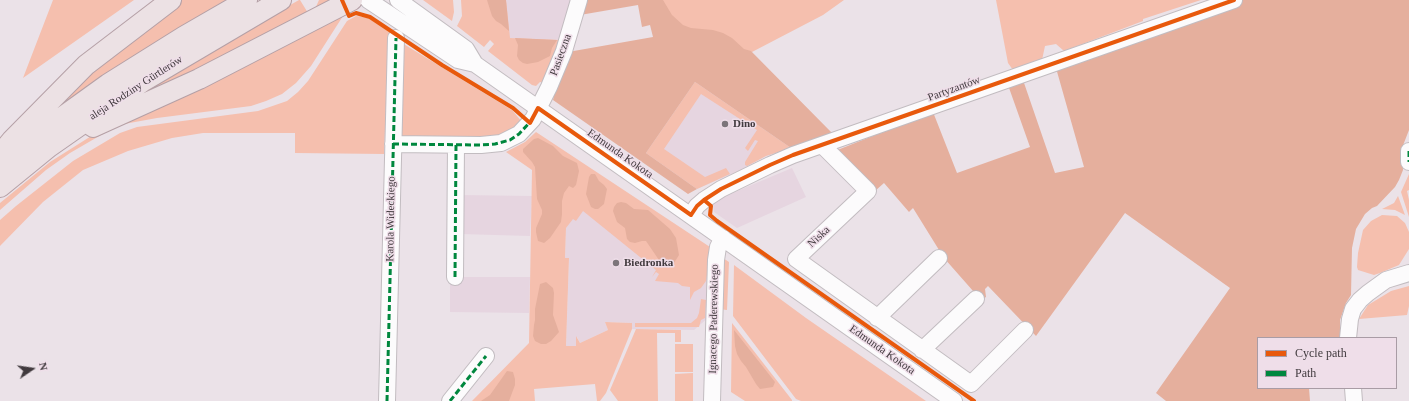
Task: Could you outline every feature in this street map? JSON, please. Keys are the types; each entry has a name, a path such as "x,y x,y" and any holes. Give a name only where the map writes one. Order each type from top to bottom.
{"main road":[{"path":"0,155 12,140 86,65 172,0"},
{"name":"aleja Rodziny Gürtlerów","path":"0,166 40,133 108,84 183,37 247,0"},
{"name":"aleja Rodziny Gürtlerów","path":"0,187 49,147 142,82 190,52 281,0"},
{"path":"49,147 199,79 352,0"}],"street":[{"name":"Edmunda Kokota","path":"368,0 458,60 475,64 954,401"},
{"name":"Edmunda Kokota","path":"398,0 466,49 475,64"},
{"name":"Pasieczna","path":"393,144 495,144 510,140 526,129 533,119 549,87 564,51 579,0"},
{"name":"Partyzantów","path":"691,215 704,200 721,189 770,165 822,145 1234,0"},
{"name":"Karola Wideckiego","path":"387,401 396,38"},
{"path":"455,277 456,145"},
{"name":"Niska","path":"822,145 868,191 796,259 971,384 1025,330"},
{"path":"1409,151 1409,162"},
{"name":"Ignacego Paderewskiego","path":"712,401 715,264 717,250 723,238"},
{"path":"877,318 939,258"},
{"path":"1348,337 1350,319 1353,309 1360,300 1372,289 1386,280 1409,273"},
{"path":"922,350 976,298"},
{"path":"450,401 486,356"},
{"path":"1352,389 1354,401"}],"shaded area":[{"path":"53,0 134,0 23,78"},
{"path":"180,0 230,0 43,122 51,105"},
{"path":"299,0 308,13 315,9 319,0 335,0 336,3 107,113 172,72"},
{"path":"423,0 453,0 454,12 452,21"},
{"path":"461,0 506,0 510,38 561,40 545,83 540,82 536,86 532,85 488,51 494,44 490,40 484,47 457,26 462,16"},
{"path":"487,0 506,0 509,31 492,16"},
{"path":"506,0 574,0 561,40 509,38"},
{"path":"585,0 663,0 672,15 683,25 691,28 713,30 723,33 732,38 744,49 751,51 832,133 791,148 695,82 646,153 697,189 688,194 553,100 568,52 653,37 650,25 642,27 638,5 580,15"},
{"path":"637,0 844,0 823,15 752,52 705,40"},
{"path":"996,0 1201,0 1143,19 1143,21 1064,51 1056,44 1045,46 1042,60 1013,70 1008,63"},
{"path":"1237,0 1409,0 1409,130 1402,148 1403,170 1395,187 1377,206 1365,214 1356,229 1352,248 1351,295 1346,303 1340,320 1340,337 1257,337 1257,389 1309,389 1310,401 1166,401 1156,393 1230,288 1125,213 1036,336 988,286 985,289 986,297 981,300 944,258 913,208 909,212 884,183 875,191 835,151 933,112 957,173 1030,147 1008,85 1023,80 1055,173 1084,167 1056,68"},
{"path":"341,13 343,16 311,66 296,83 282,94 251,106 157,118 124,124 70,153 46,170 0,210 0,203 50,162 96,133"},
{"path":"356,16 370,19 389,32 384,154 295,153 295,133 203,133 172,138 128,151 83,170 43,202 0,246 0,220 73,161 120,133 137,127 258,111 287,101 308,81 347,21"},
{"path":"515,38 557,40 552,48 550,56 538,62 527,64 519,60 517,56 518,45"},
{"path":"402,43 512,110 522,122 518,127 497,138 404,139 400,132"},
{"path":"695,82 791,148 766,156 741,170 697,189 646,153"},
{"path":"695,82 791,148 766,156 747,166 745,165 745,162 758,141 755,140 748,151 745,148 757,130 701,94 664,149 705,177 726,168 730,174 697,189 646,153"},
{"path":"536,132 710,247 710,275 707,275 706,281 701,288 694,292 690,300 690,287 682,286 678,283 655,281 659,274 656,272 652,277 656,270 583,211 576,221 573,219 566,228 565,258 569,258 566,346 576,346 576,336 580,343 608,330 605,322 632,323 632,329 606,393 600,401 597,401 595,384 534,389 535,401 472,401 529,343 532,170 506,152 525,142"},
{"path":"538,138 553,146 563,156 577,163 579,171 576,185 573,188 569,186 564,193 561,222 550,238 544,243 538,241 536,232 542,210 537,199 535,167 523,152 523,149 534,139"},
{"path":"792,168 806,197 737,228 714,212 713,204 711,202"},
{"path":"591,174 595,174 599,181 607,189 604,204 598,209 591,207 586,194 589,177"},
{"path":"1409,174 1409,190 1407,191 1409,200 1409,217 1401,192"},
{"path":"460,195 532,196 530,236 460,234"},
{"path":"1398,196 1405,215 1395,210 1382,209 1394,203"},
{"path":"567,199 710,275 709,317 694,330 632,329 632,323 605,322 608,330 580,343 577,337 576,346 566,346 569,259 565,258"},
{"path":"617,203 626,203 634,209 648,210 670,229 676,238 679,255 674,263 670,266 661,263 646,241 635,243 630,242 627,239 625,228 617,222 613,211"},
{"path":"1382,215 1397,216 1405,223 1409,232 1409,249 1399,265 1374,275 1358,270 1358,253 1363,230 1371,221"},
{"path":"720,256 729,262 727,310 718,309"},
{"path":"734,265 806,318 926,401 801,401 796,399 733,316"},
{"path":"450,277 530,277 529,313 450,312"},
{"path":"546,282 553,288 553,315 559,332 551,341 546,344 541,344 535,341 533,336 535,309 540,284"},
{"path":"1409,286 1409,306 1407,315 1359,319 1368,305 1391,291"},
{"path":"701,299 706,300 705,318 701,320 699,327 635,327 635,323 691,323 697,318"},
{"path":"732,323 792,401 745,401 731,392"},
{"path":"636,329 681,330 681,342 675,342 675,333 657,333 658,401 618,401 610,390"},
{"path":"734,330 775,382 773,387 760,389 756,384 737,354"},
{"path":"675,344 693,344 693,372 675,372"},
{"path":"507,371 513,372 515,379 515,385 509,401 481,401 490,395"},
{"path":"693,373 693,401 675,401 675,374"}],"marked path":[{"path":"387,401 396,38"},
{"path":"393,144 495,144 510,140 519,134 531,121"},
{"path":"455,277 456,145"},
{"path":"1409,151 1409,162"},
{"path":"450,401 486,356"}],"cycle path":[{"path":"342,0 349,16 356,13 370,17 442,65 513,108 530,123 538,108 691,215 697,206 721,189 793,155 1234,0"},
{"path":"704,200 711,206 710,215 717,221 974,401"}],"place":[{"name":"Dino","path":"725,124"},
{"name":"Biedronka","path":"616,263"}]}
